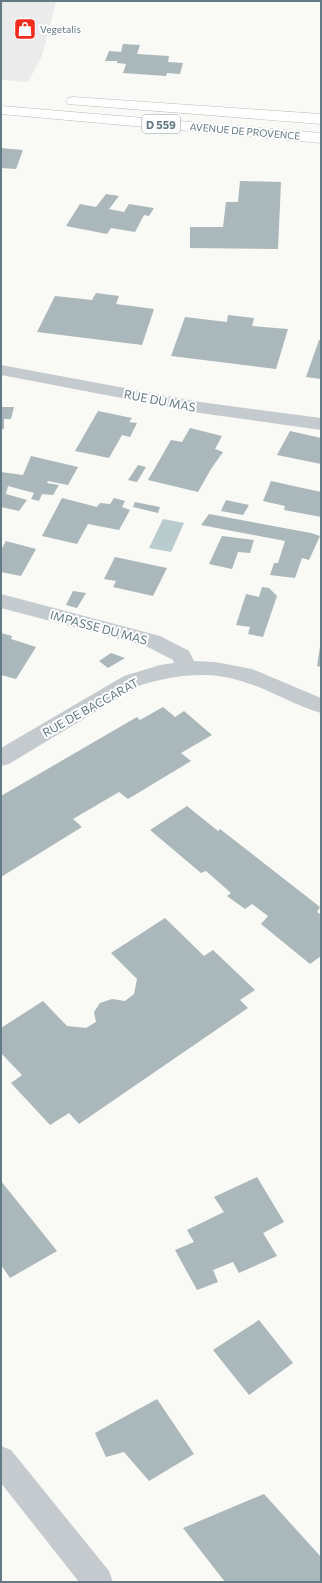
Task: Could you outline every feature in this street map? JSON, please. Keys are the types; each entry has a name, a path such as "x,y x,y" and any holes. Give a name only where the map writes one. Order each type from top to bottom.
{"main road":[{"name":"AVENUE DE PROVENCE","path":"56,100 321,120"},
{"name":"AVENUE DE PROVENCE","path":"1,110 321,138"}],"street":[{"name":"RUE DU MAS","path":"1,370 210,410 321,424"},
{"name":"IMPASSE DU MAS","path":"1,601 153,641 182,656 187,668"},
{"name":"RUE DE BACCARAT","path":"1,758 131,681 160,672 187,668 216,669 245,674 321,706"},
{"path":"1,1460 98,1582"}],"shaded area":[{"name":"Vegetalis","path":"1,1 56,1 42,56 28,82 1,80"},
{"path":"163,519 184,523 171,552 149,548"}],"building":[{"path":"123,44 140,45 137,54 169,56 168,62 183,63 180,74 167,73 166,76 123,73 126,64 117,63 117,61 105,61 109,51 121,52"},
{"path":"1,148 23,150 16,169 1,168"},
{"path":"240,181 281,182 278,249 190,248 190,227 223,227 226,202 238,202"},
{"path":"106,194 119,196 109,209 124,212 129,204 154,208 149,216 144,215 135,232 111,228 107,234 66,226 80,204 96,207"},
{"path":"96,293 119,296 116,304 154,309 142,345 37,332 55,296 92,300"},
{"path":"228,315 254,318 252,326 288,329 276,369 171,356 185,317 227,322"},
{"path":"319,340 321,340 321,379 306,377"},
{"path":"1,407 14,407 11,419 4,419 4,429 1,429"},
{"path":"98,411 132,418 129,422 137,423 130,437 122,435 109,458 75,451"},
{"path":"190,428 222,436 215,449 223,452 198,492 148,480 171,440 182,442"},
{"path":"290,431 321,438 321,464 277,455"},
{"path":"31,456 78,467 68,485 48,481 47,483 59,485 53,495 42,494 39,501 31,499 34,493 8,486 6,494 27,500 19,511 1,507 1,472 23,475"},
{"path":"138,465 146,467 137,482 128,480"},
{"path":"271,481 321,492 321,517 284,510 285,506 263,501"},
{"path":"62,498 97,507 100,503 110,504 114,498 125,501 122,507 130,510 119,530 88,524 77,544 42,536"},
{"path":"226,500 249,505 243,515 221,511"},
{"path":"135,502 160,507 158,513 133,507"},
{"path":"209,514 320,536 309,560 302,558 295,578 270,575 274,563 278,563 285,541 201,525"},
{"path":"222,536 254,540 250,553 238,552 232,569 209,564"},
{"path":"6,541 36,549 21,576 1,572 1,550"},
{"path":"115,557 167,568 153,596 113,587 116,581 104,579"},
{"path":"262,587 269,588 277,596 263,637 248,634 250,627 236,625 246,594 259,597"},
{"path":"73,591 86,593 77,608 66,605"},
{"path":"1,633 12,636 11,639 36,647 16,679 1,675"},
{"path":"321,647 321,667 317,666"},
{"path":"111,653 125,658 108,668 99,661"},
{"path":"163,707 175,717 184,711 212,735 181,753 191,761 128,799 119,792 73,819 82,827 1,877 1,796 137,717 140,720"},
{"path":"187,806 218,831 220,829 320,907 317,912 321,915 321,956 310,964 261,924 268,916 252,904 245,909 227,896 231,893 206,871 201,873 150,830"},
{"path":"165,918 204,956 213,950 255,990 240,1000 248,1008 79,1124 69,1113 50,1125 11,1083 22,1075 1,1053 1,1028 43,1001 67,1026 86,1028 96,1022 94,1012 100,1003 112,999 125,1001 134,994 137,979 111,953"},
{"path":"257,1177 284,1222 263,1233 277,1256 239,1273 233,1262 213,1270 218,1282 197,1290 175,1250 194,1242 187,1230 224,1212 214,1197"},
{"path":"1,1181 57,1251 10,1278 1,1265"},
{"path":"259,1320 293,1363 249,1395 213,1350"},
{"path":"157,1399 194,1454 149,1481 124,1452 106,1457 95,1433"},
{"path":"264,1494 321,1557 321,1582 225,1582 183,1528"}],"place":[{"name":"Vegetalis","path":"25,29"}]}
